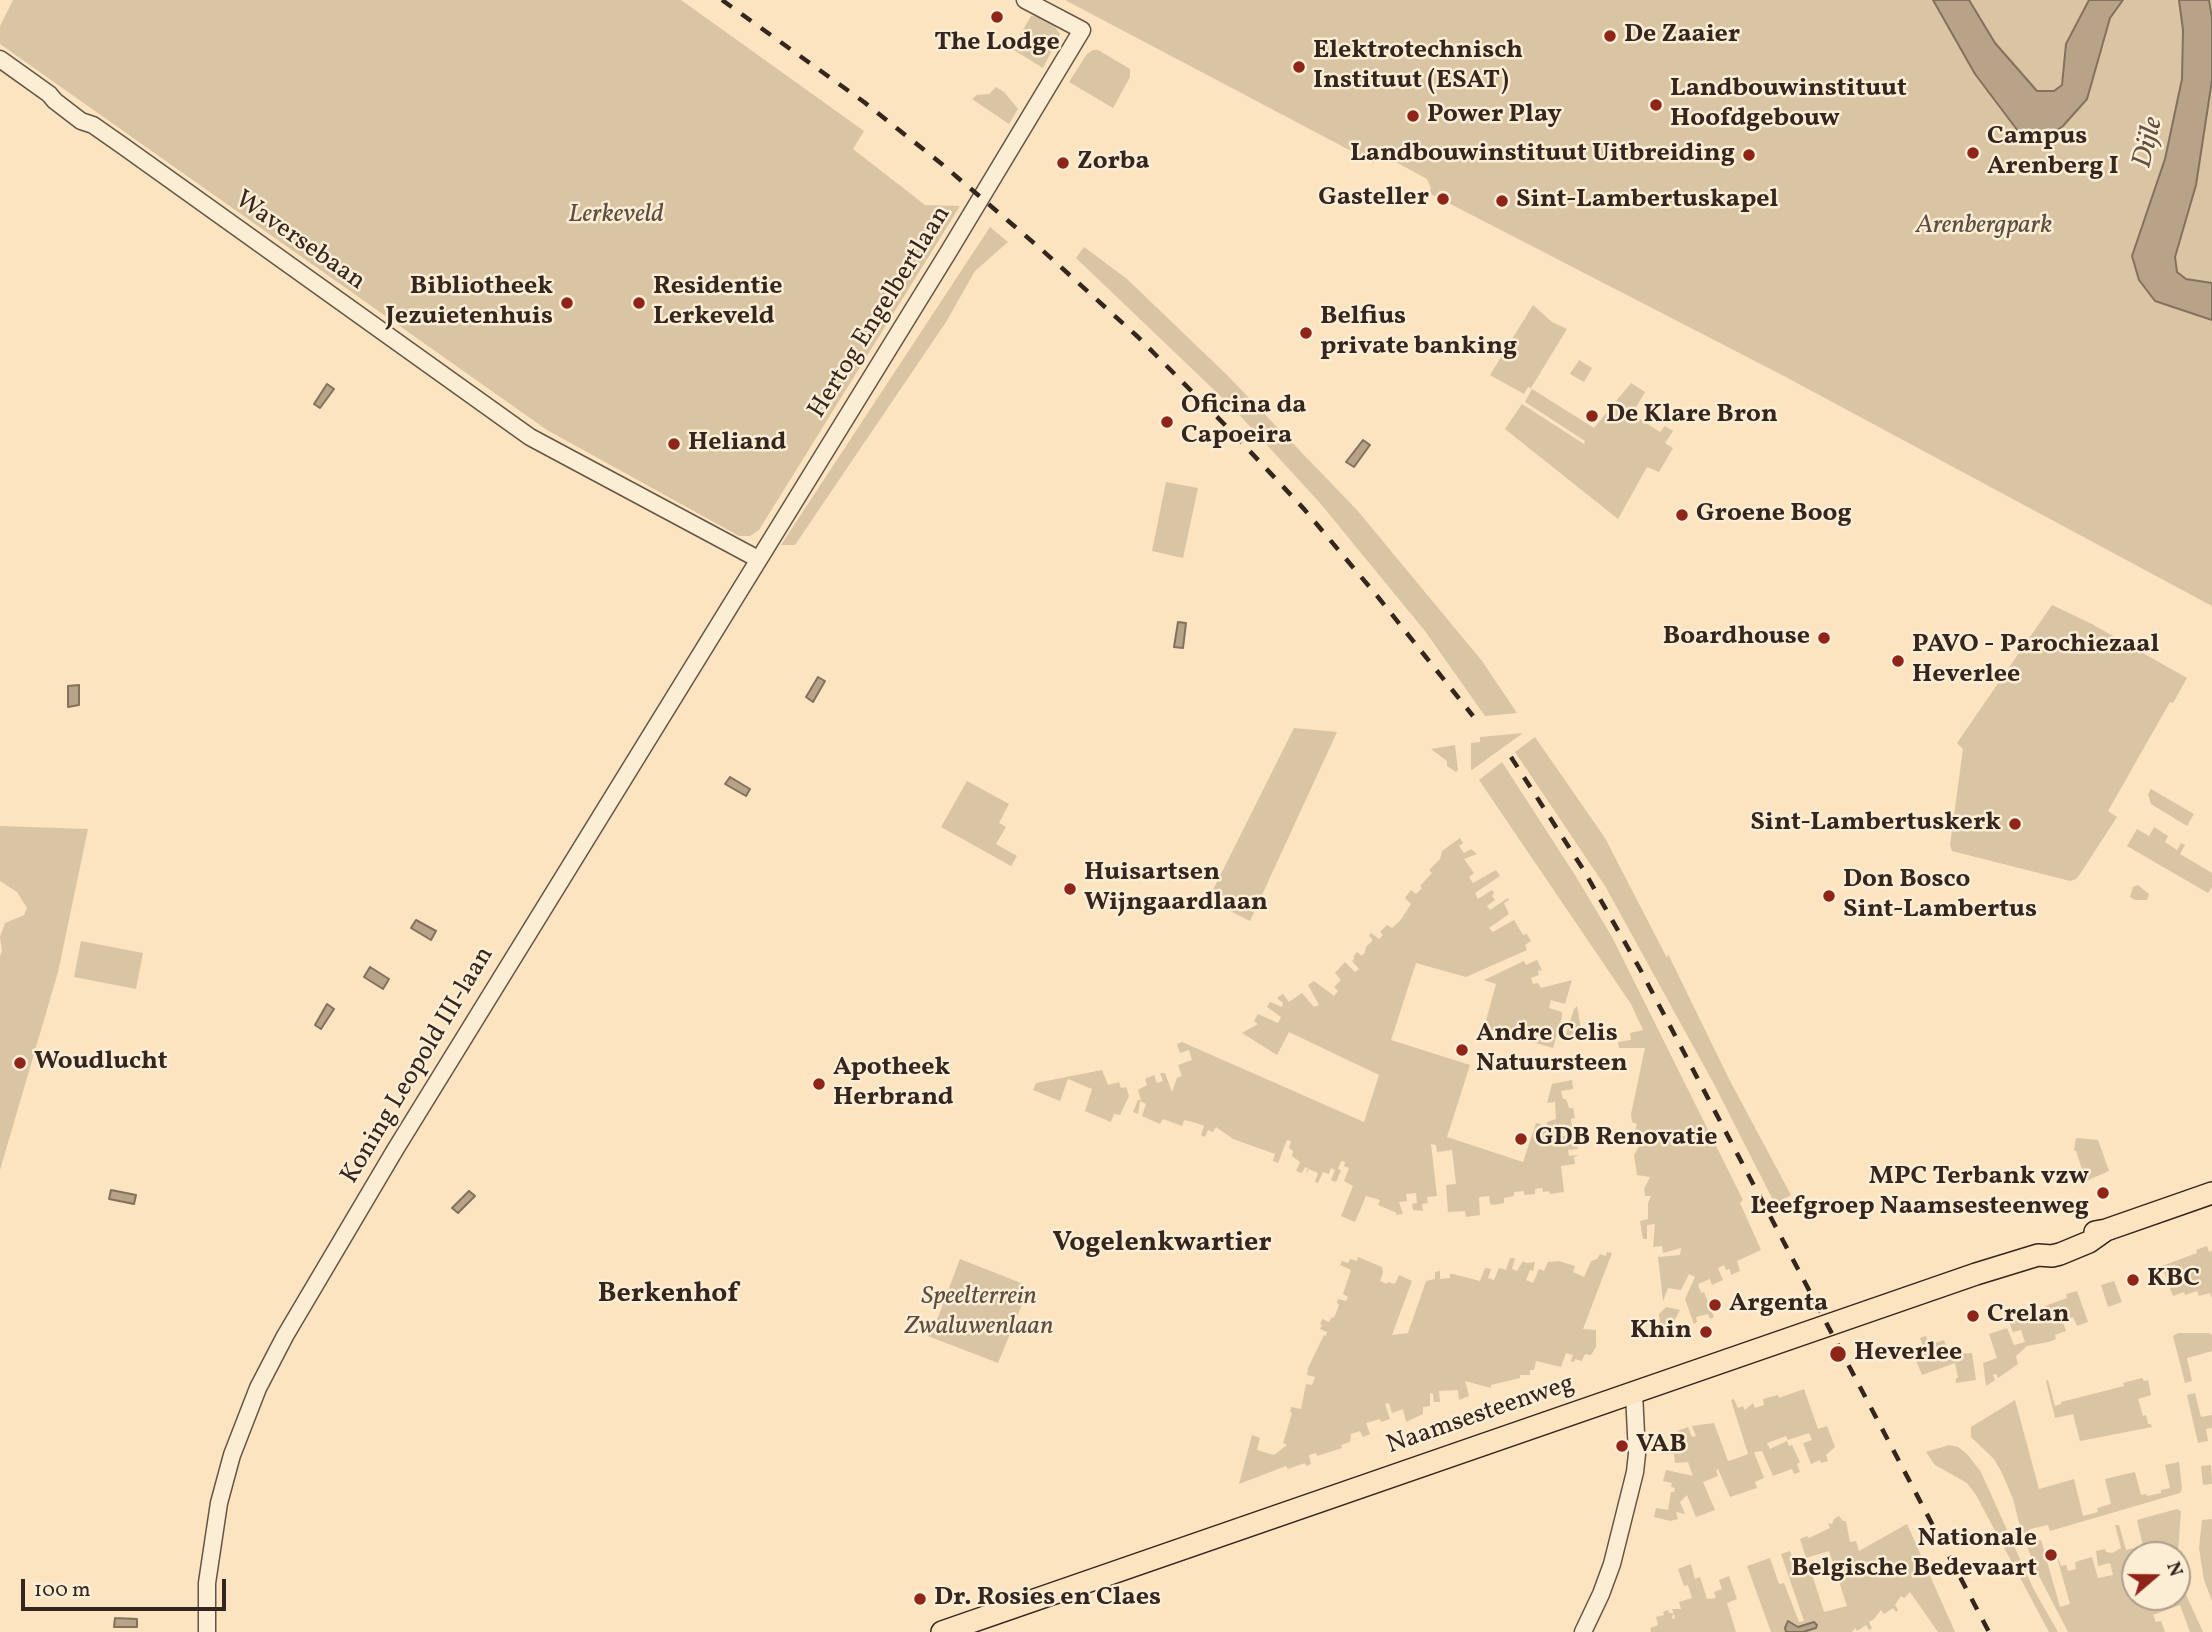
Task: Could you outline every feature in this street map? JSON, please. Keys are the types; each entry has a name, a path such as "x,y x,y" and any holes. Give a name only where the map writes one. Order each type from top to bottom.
{"main road":[{"name":"Naamsesteenweg","path":"942,1632 1844,1318 2039,1255 2052,1256 2066,1252 2089,1242 2106,1230 2212,1193"}],"street":[{"name":"Hertog Engelbertlaan","path":"758,559 1082,30 1025,0"},
{"name":"Waversebaan","path":"0,59 50,94 81,121 93,125 530,437 758,559"},
{"name":"Koning Leopold III-laan","path":"207,1632 208,1583 219,1503 232,1455 258,1388 274,1356 395,1150 758,559"},
{"path":"1583,1632 1612,1564 1635,1472 1637,1432 1634,1393"}],"green space":[{"name":"Lerkeveld","path":"13,0 681,0 864,131 853,149 925,205 960,206 759,530 750,536 739,536 547,430 0,44 0,26"},
{"name":"Arenbergpark","path":"1065,0 2212,0 2212,606 1782,375 1429,193 1431,188 1427,179 1394,161 1393,163 1378,155 1374,163"},
{"path":"1031,16 1055,27 1060,34 1043,68 1012,49"},
{"path":"1098,50 1130,69 1130,77 1113,108 1069,82 1087,54"},
{"path":"996,87 1004,92 1018,109 1009,124 972,99 977,95 989,94"},
{"path":"990,227 1008,242 975,271 946,322 795,545 781,545"},
{"path":"1084,247 1127,279 1226,374 1357,510 1482,661 1517,713 1485,716 1425,631 1320,503 1233,408 1076,258"},
{"path":"1533,305 1552,322 1567,329 1531,388 1528,387 1524,394 1490,375"},
{"path":"1579,360 1592,368 1584,382 1570,374"},
{"path":"1631,383 1645,392 1632,414 1660,432 1665,426 1673,431 1665,443 1673,448 1659,472 1647,467 1618,519 1505,429 1522,404 1584,444 1585,441 1525,402 1532,389 1594,428"},
{"path":"1166,482 1198,488 1183,558 1152,551"},
{"path":"2052,605 2090,623 2187,678 2173,703 2170,702 2108,811 2117,817 2080,874 2070,881 1952,851 1950,845 1963,749 1957,743"},
{"path":"1294,728 1337,732 1250,921 1208,900"},
{"path":"1523,733 1471,770 1471,743 1480,742 1480,737"},
{"path":"1535,737 1605,838 1667,958 1668,954 1729,1079 1791,1195 1775,1204 1714,1084 1605,886 1515,752"},
{"path":"1455,745 1458,770 1456,772 1431,749"},
{"path":"1502,762 1612,937 1743,1200 1740,1203 1761,1250 1737,1261 1740,1271 1731,1275 1730,1269 1726,1270 1724,1265 1718,1268 1723,1280 1712,1285 1710,1279 1698,1284 1714,1317 1710,1319 1708,1314 1696,1317 1697,1322 1694,1324 1685,1299 1695,1277 1689,1274 1681,1290 1668,1288 1663,1301 1658,1257 1680,1255 1681,1248 1663,1253 1662,1246 1653,1247 1655,1224 1647,1225 1647,1239 1643,1239 1640,1221 1648,1219 1651,1196 1645,1196 1644,1189 1650,1177 1637,1175 1634,1155 1639,1146 1633,1146 1632,1134 1637,1124 1632,1122 1631,1114 1645,1048 1619,1048 1618,1042 1631,1040 1630,1033 1643,1030 1631,1004 1479,780"},
{"path":"967,781 1009,804 999,823 1006,827 996,844 1017,856 1011,866 941,827"},
{"path":"2151,789 2194,814 2187,826 2151,804 2148,794"},
{"path":"0,826 88,829 58,972 0,1170 0,937 5,923 24,915 27,908 17,892 0,881"},
{"path":"2154,827 2168,836 2165,842 2177,850 2181,843 2185,845 2180,854 2212,873 2212,887 2208,893 2127,846 2137,829 2149,836"},
{"path":"1460,838 1463,843 1459,846 1464,853 1471,849 1477,854 1464,859 1474,873 1469,877 1473,883 1496,870 1500,876 1475,893 1478,899 1492,890 1495,900 1487,906 1490,910 1508,898 1509,900 1504,903 1509,914 1489,928 1493,932 1514,920 1523,935 1527,934 1531,941 1525,945 1527,950 1466,977 1416,963 1391,1040 1470,1065 1447,1137 1523,1162 1536,1123 1541,1124 1540,1131 1547,1130 1547,1122 1556,1119 1555,1102 1547,1103 1552,1084 1572,1080 1573,1089 1561,1091 1569,1108 1573,1108 1575,1118 1571,1119 1572,1127 1562,1129 1562,1136 1567,1136 1567,1143 1577,1142 1578,1149 1568,1150 1569,1156 1579,1155 1574,1157 1575,1164 1561,1166 1564,1192 1550,1194 1549,1191 1543,1192 1542,1188 1535,1189 1535,1194 1514,1192 1514,1196 1504,1198 1504,1203 1493,1205 1490,1204 1489,1196 1479,1197 1480,1215 1466,1217 1465,1211 1448,1212 1446,1185 1456,1184 1452,1150 1437,1152 1436,1145 1431,1144 1437,1196 1427,1197 1428,1203 1422,1204 1423,1211 1413,1210 1412,1204 1417,1203 1416,1193 1406,1194 1407,1201 1399,1202 1403,1214 1396,1215 1397,1213 1378,1205 1380,1200 1366,1196 1355,1222 1341,1216 1353,1186 1344,1181 1349,1168 1344,1166 1345,1162 1341,1161 1336,1182 1331,1180 1335,1170 1331,1168 1329,1174 1323,1172 1318,1183 1315,1182 1318,1173 1309,1169 1306,1174 1308,1168 1305,1167 1302,1173 1296,1171 1300,1162 1292,1156 1293,1151 1289,1148 1291,1141 1287,1140 1278,1163 1273,1161 1275,1154 1233,1139 1216,1127 1213,1132 1208,1130 1205,1137 1201,1135 1204,1126 1196,1123 1184,1120 1182,1126 1163,1119 1160,1124 1142,1116 1146,1104 1140,1101 1138,1114 1133,1112 1138,1100 1141,1100 1138,1090 1147,1085 1145,1079 1154,1075 1157,1083 1163,1081 1160,1073 1165,1073 1172,1092 1177,1078 1182,1076 1178,1065 1192,1060 1189,1050 1180,1053 1177,1044 1182,1042 1364,1122 1379,1075 1289,1032 1277,1055 1242,1033 1258,1024 1254,1021 1258,1014 1278,1023 1281,1017 1267,1007 1270,1002 1282,1007 1283,1003 1277,998 1283,994 1289,1002 1302,993 1314,1007 1319,1005 1308,985 1314,981 1334,996 1338,991 1334,987 1341,980 1335,973 1345,962 1355,972 1359,969 1352,961 1355,958 1353,957 1357,952 1362,956 1365,952 1373,940 1369,936 1371,933 1379,939 1383,935 1380,932 1387,925 1392,928 1400,921 1411,904 1405,898 1411,890 1416,894 1422,888 1420,886 1432,873 1429,870 1440,859 1442,851"},
{"path":"2138,885 2149,894 2147,900 2130,897 2133,887"},
{"path":"81,941 143,953 136,989 74,977"},
{"path":"1537,960 1542,970 1538,971 1539,975 1531,978 1533,984 1538,983 1541,988 1572,980 1565,1004 1551,1000 1549,1008 1562,1012 1553,1048 1484,1028 1496,984 1484,980 1524,961 1526,965"},
{"path":"1577,1006 1582,1035 1565,1037 1574,1009"},
{"path":"1102,1070 1108,1085 1119,1082 1121,1088 1126,1087 1129,1096 1120,1115 1114,1114 1111,1122 1085,1111 1092,1089 1068,1079 1060,1101 1033,1090 1036,1083"},
{"path":"2076,1138 2098,1140 2109,1171 2086,1181 2074,1150"},
{"path":"2207,1246 2209,1252 2212,1251 2212,1298 2210,1293 2199,1296 2197,1291 2173,1296 2162,1266 2197,1253 2196,1250"},
{"path":"1607,1252 1612,1253 1583,1329 1596,1330 1596,1347 1591,1355 1585,1354 1582,1361 1571,1361 1573,1355 1566,1353 1561,1367 1536,1361 1530,1375 1520,1375 1520,1378 1491,1385 1491,1388 1465,1381 1469,1396 1459,1400 1458,1390 1439,1391 1440,1402 1434,1402 1433,1394 1430,1393 1430,1406 1423,1407 1423,1414 1406,1422 1403,1409 1392,1413 1389,1403 1385,1404 1390,1419 1366,1423 1370,1434 1363,1437 1360,1431 1351,1434 1350,1442 1341,1445 1342,1448 1317,1456 1316,1453 1309,1455 1311,1464 1306,1466 1305,1463 1288,1469 1286,1466 1239,1484 1252,1435 1260,1438 1257,1450 1274,1455 1287,1445 1283,1443 1292,1413 1291,1407 1301,1409 1306,1384 1312,1385 1315,1377 1307,1375 1324,1335 1326,1336 1327,1332 1320,1329 1322,1319 1329,1322 1334,1318 1339,1305 1338,1299 1346,1301 1348,1297 1343,1294 1351,1270 1340,1265 1342,1261 1357,1261 1358,1257 1382,1267 1380,1281 1387,1284 1395,1284 1399,1275 1412,1281 1392,1335 1408,1333 1426,1281 1435,1279 1435,1272 1440,1271 1440,1279 1450,1278 1450,1274 1453,1274 1480,1281 1485,1268 1491,1269 1488,1278 1494,1280 1499,1268 1506,1270 1510,1258 1515,1258 1512,1269 1517,1271 1523,1261 1535,1262 1533,1271 1530,1270 1526,1280 1533,1283 1539,1269 1544,1271 1548,1262 1559,1261 1575,1266 1573,1272 1584,1277 1591,1261 1597,1259 1600,1254 1606,1256"},
{"name":"Speelterrein Zwaluwenlaan","path":"960,1259 1021,1283 1026,1295 998,1363 928,1336 931,1328 934,1328"},
{"path":"2114,1281 2122,1302 2108,1307 2101,1285"},
{"path":"2077,1291 2088,1322 2077,1326 2073,1317 2062,1320 2066,1331 2055,1335 2056,1339 2027,1346 2016,1356 2018,1364 1998,1378 1996,1374 1993,1375 1995,1380 1986,1386 1983,1363 1997,1358 1989,1334 2007,1328 2014,1345 2025,1342 2021,1330 2013,1332 2009,1322 2042,1314 2044,1320 2048,1318 2045,1306"},
{"path":"1666,1307 1680,1310 1673,1323 1668,1322 1661,1332 1659,1314"},
{"path":"2178,1333 2212,1335 2212,1351 2187,1358 2192,1381 2185,1383 2173,1336"},
{"path":"1926,1336 1929,1345 1944,1340 1949,1355 1972,1353 1976,1380 1956,1383 1958,1378 1955,1363 1922,1375 1913,1353 1924,1348 1920,1338"},
{"path":"2142,1378 2144,1381 2148,1380 2151,1395 2138,1399 2143,1416 2146,1415 2148,1424 2152,1427 2080,1441 2073,1414 2055,1418 2046,1381 2048,1380 2055,1406 2061,1402 2124,1386 2123,1383"},
{"path":"1804,1389 1818,1429 1827,1426 1835,1447 1826,1455 1828,1461 1821,1463 1820,1460 1811,1464 1803,1443 1812,1440 1809,1433 1788,1440 1786,1436 1767,1443 1770,1449 1787,1441 1789,1446 1792,1445 1800,1462 1797,1464 1800,1472 1794,1474 1792,1469 1773,1476 1762,1451 1754,1452 1764,1478 1755,1482 1757,1488 1730,1497 1718,1469 1718,1476 1703,1482 1715,1510 1696,1517 1687,1495 1680,1502 1685,1514 1676,1512 1678,1519 1670,1521 1654,1517 1656,1508 1668,1510 1671,1492 1674,1492 1672,1483 1663,1481 1666,1470 1693,1476 1688,1462 1675,1463 1674,1454 1665,1454 1665,1446 1667,1450 1675,1450 1675,1443 1680,1442 1677,1431 1688,1427 1692,1437 1696,1436 1692,1426 1714,1423 1728,1461 1738,1458 1748,1454 1731,1400 1734,1399 1738,1408 1743,1406 1745,1410 1753,1403 1755,1408 1764,1405 1763,1399 1778,1395 1779,1398"},
{"path":"2195,1393 2201,1417 2212,1415 2212,1428 2206,1429 2208,1441 2198,1443 2187,1395"},
{"path":"2015,1400 2039,1489 2074,1479 2083,1516 2098,1512 2097,1508 2111,1504 2105,1479 2135,1472 2141,1495 2161,1493 2161,1490 2170,1488 2165,1465 2179,1462 2182,1489 2180,1493 2050,1531 2048,1525 2030,1529 2022,1534 2013,1499 2002,1473 1994,1459 1971,1437 1971,1427"},
{"path":"1949,1445 1958,1447 1967,1454 1981,1472 2033,1588 2058,1632 2049,1632 1976,1495 1967,1483 1935,1465 1926,1452"},
{"path":"2211,1465 2212,1484 2203,1485 2201,1466"},
{"path":"2177,1509 2181,1511 2179,1541 2142,1541 2137,1520"},
{"path":"1839,1516 1846,1521 1850,1542 1856,1541 1859,1551 1907,1524 1955,1632 1938,1632 1910,1592 1904,1598 1901,1596 1895,1605 1898,1610 1896,1612 1893,1608 1884,1614 1881,1610 1869,1622 1872,1628 1869,1630 1866,1625 1857,1631 1855,1628 1852,1632 1771,1632 1747,1566 1770,1558 1779,1584 1784,1583 1799,1622 1804,1621 1781,1554 1790,1551 1794,1562 1798,1561 1799,1565 1808,1562 1824,1612 1847,1606 1829,1551 1806,1558 1800,1539 1807,1536 1809,1538 1830,1528 1828,1523 1832,1524"},
{"path":"2212,1519 2212,1601 2204,1580 2199,1548 2202,1520"},
{"path":"2115,1525 2119,1525 2123,1541 2121,1541 2121,1548"},
{"path":"2041,1540 2060,1607 2070,1604 2053,1543 2061,1566 2066,1565 2068,1571 2076,1569 2075,1562 2092,1557 2098,1578 2113,1575 2110,1563 2098,1566 2096,1551 2105,1549 2106,1552 2112,1553 2121,1548 2121,1611 2164,1611 2153,1615 2156,1622 2161,1621 2165,1632 2068,1632 2026,1544"},
{"path":"1691,1564 1695,1579 1700,1577 1707,1599 1716,1598 1714,1592 1722,1589 1719,1580 1729,1576 1737,1599 1727,1603 1736,1632 1651,1632 1650,1628 1658,1625 1656,1617 1664,1615 1663,1612 1668,1610 1673,1613 1672,1619 1675,1618 1672,1609 1681,1609 1679,1602 1692,1598 1678,1569"},
{"path":"2191,1606 2203,1632 2190,1632 2182,1611 2191,1611"}],"shaded area":[{"name":"Dijle","path":"1933,0 1969,0 1995,43 2037,91 2054,91 2062,85 2066,44 2089,0 2123,0 2110,18 2087,99 2063,126 2041,142 2024,139 1975,74"},
{"name":"Dijle","path":"2179,0 2209,0 2212,18 2212,80 2196,185 2175,257 2177,272 2186,279 2212,283 2212,320 2155,301 2139,280 2132,256 2165,159 2182,79 2183,30"},
{"path":"327,384 334,389 320,408 314,404"},
{"path":"1363,440 1370,445 1354,467 1346,462"},
{"path":"1178,622 1186,623 1183,648 1174,647"},
{"path":"818,677 825,681 813,702 806,697"},
{"path":"79,685 79,705 68,707 68,686"},
{"path":"730,777 750,789 746,796 725,784"},
{"path":"416,920 436,931 431,940 411,928"},
{"path":"370,967 389,979 383,989 364,977"},
{"path":"327,1004 334,1009 321,1029 315,1025"},
{"path":"111,1190 136,1195 134,1204 109,1199"},
{"path":"469,1191 475,1196 458,1213 452,1208"},
{"path":"115,1618 137,1619 137,1627 114,1627"},
{"path":"1788,1621 1798,1627 1814,1622 1817,1625 1816,1628 1803,1632 1786,1632"}],"railway":[{"path":"722,0 864,102 943,165 1138,337 1304,509 1473,716"},
{"path":"1511,757 1583,869 1640,969 1989,1632"}],"place":[{"name":"The Lodge","path":"997,17"},
{"name":"De Zaaier","path":"1610,36"},
{"name":"Elektrotechnisch Instituut (ESAT)","path":"1299,67"},
{"name":"Landbouwinstituut Hoofdgebouw","path":"1656,105"},
{"name":"Power Play","path":"1413,116"},
{"name":"Campus Arenberg I","path":"1973,153"},
{"name":"Landbouwinstituut Uitbreiding","path":"1749,155"},
{"name":"Zorba","path":"1063,163"},
{"name":"Gasteller","path":"1443,199"},
{"name":"Sint-Lambertuskapel","path":"1502,201"},
{"name":"Bibliotheek Jezuietenhuis","path":"567,303"},
{"name":"Residentie Lerkeveld","path":"639,303"},
{"name":"Belfius private banking","path":"1306,333"},
{"name":"De Klare Bron","path":"1592,416"},
{"name":"Oficina da Capoeira","path":"1167,422"},
{"name":"Heliand","path":"674,444"},
{"name":"Groene Boog","path":"1682,515"},
{"name":"Boardhouse","path":"1824,638"},
{"name":"PAVO - Parochiezaal Heverlee","path":"1898,661"},
{"name":"Sint-Lambertuskerk","path":"2015,824"},
{"name":"Huisartsen Wijngaardlaan","path":"1070,889"},
{"name":"Don Bosco Sint-Lambertus","path":"1829,896"},
{"name":"Andre Celis Natuursteen","path":"1462,1050"},
{"name":"Woudlucht","path":"20,1063"},
{"name":"Apotheek Herbrand","path":"819,1084"},
{"name":"GDB Renovatie","path":"1521,1139"},
{"name":"MPC Terbank vzw Leefgroep Naamsesteenweg","path":"2103,1193"},
{"name":"KBC","path":"2133,1280"},
{"name":"Argenta","path":"1715,1305"},
{"name":"Crelan","path":"1973,1316"},
{"name":"Khin","path":"1706,1332"},
{"name":"Heverlee","path":"1838,1354"},
{"name":"VAB","path":"1622,1446"},
{"name":"Nationale Belgische Bedevaart","path":"2051,1555"},
{"name":"Dr. Rosies en Claes","path":"920,1599"}],"district":[{"name":"Vogelenkwartier","path":"1162,1245"},
{"name":"Berkenhof","path":"668,1296"}]}
